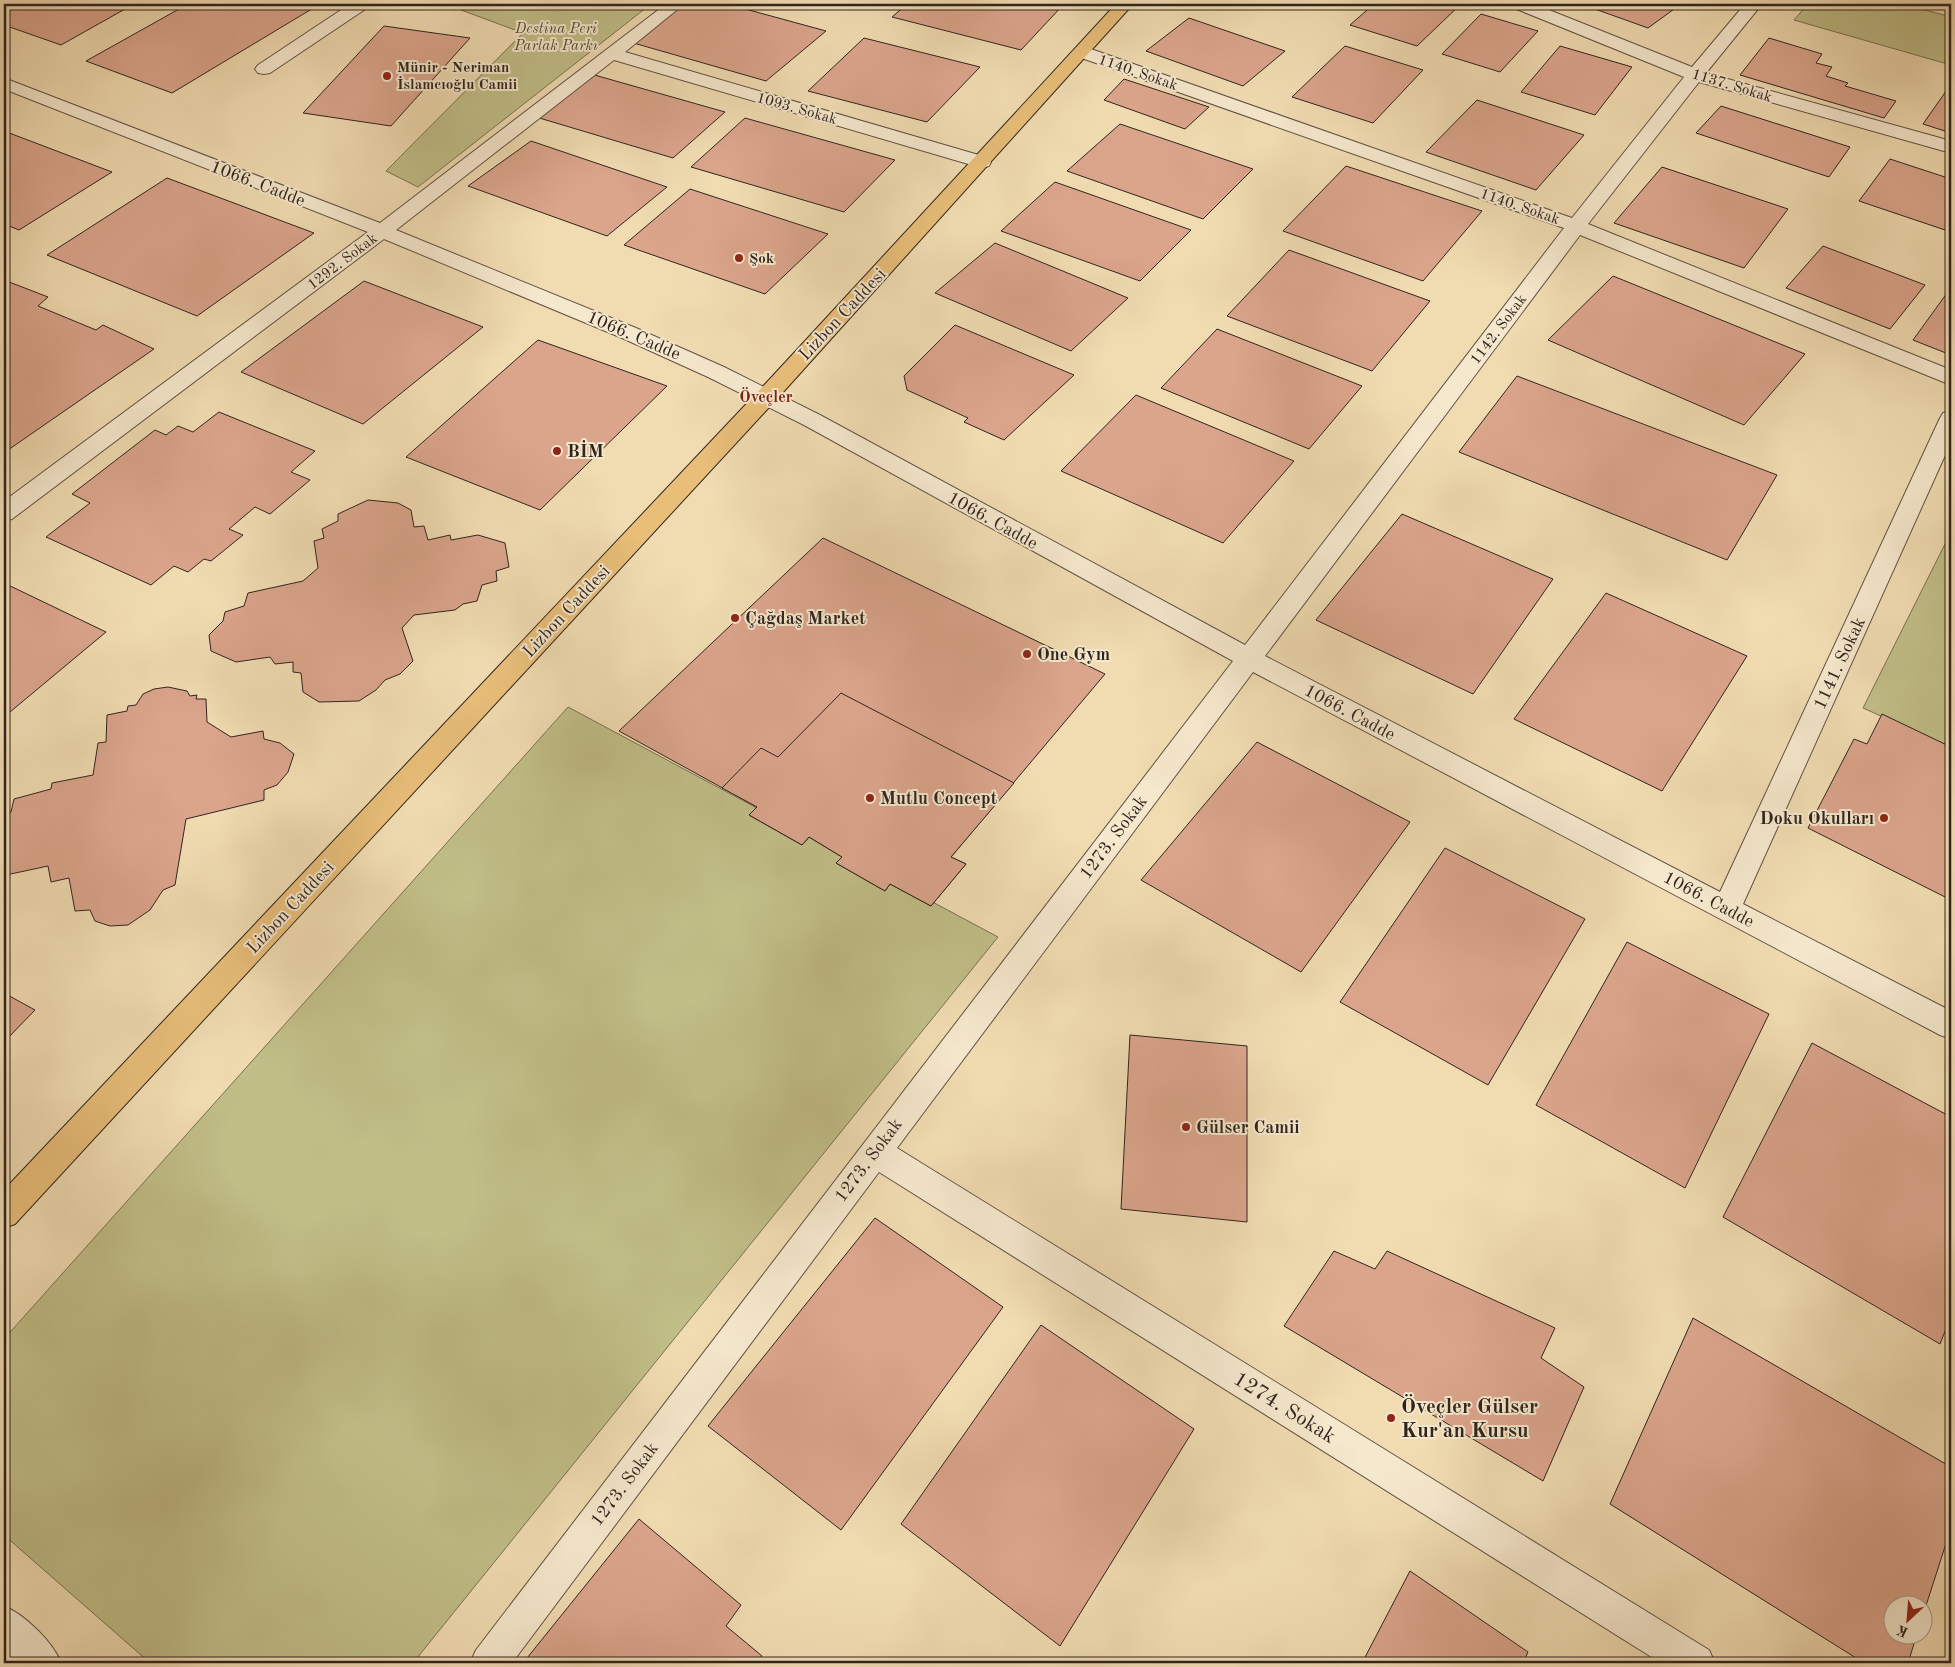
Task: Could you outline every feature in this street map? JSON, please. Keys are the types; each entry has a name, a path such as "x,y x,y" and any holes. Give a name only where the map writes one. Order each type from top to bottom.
{"main road":[{"name":"Lizbon Caddesi","path":"4,1213 766,396 1125,4"}],"street":[{"path":"264,69 361,4"},
{"name":"1292. Sokak","path":"4,514 382,231 676,4"},
{"name":"1137. Sokak","path":"1520,4 1695,74 1951,148"},
{"name":"1142. Sokak","path":"1248,658 1576,226 1695,74 1754,4"},
{"name":"1140. Sokak","path":"1082,52 1576,226 1951,378"},
{"name":"1093. Sokak","path":"612,54 982,162"},
{"name":"1066. Cadde","path":"4,83 382,231 669,350 766,396 1248,658 1951,1026"},
{"name":"1141. Sokak","path":"1727,908 1951,418"},
{"name":"1273. Sokak","path":"489,1663 1248,658"},
{"name":"1274. Sokak","path":"875,1152 1696,1663"},
{"path":"4,1625 42,1663"}],"green space":[{"name":"Destina Peri Parlak Parkı","path":"445,4 651,4 418,187 386,171 523,33"},
{"path":"1808,4 1904,4 1951,17 1951,65 1794,20"},
{"path":"1951,532 1951,747 1863,708"},
{"path":"568,707 998,937 413,1663 150,1663 4,1535 4,1339"}],"building":[{"path":"4,4 134,4 61,45 4,25"},
{"path":"188,4 320,4 172,93 86,61"},
{"path":"679,4 727,4 826,31 766,81 630,42"},
{"path":"907,4 1064,4 1021,50 892,17"},
{"path":"1374,4 1461,4 1417,46 1350,25"},
{"path":"1581,4 1681,4 1648,28"},
{"path":"1481,14 1538,31 1500,72 1442,54"},
{"path":"1189,18 1285,51 1243,86 1146,51"},
{"name":"Münir - Neriman İslamcıoğlu Camii","path":"384,26 470,38 391,126 303,113"},
{"path":"864,38 980,67 927,122 808,91"},
{"path":"1769,38 1822,54 1816,63 1832,67 1826,76 1848,83 1845,86 1896,101 1884,118 1740,75"},
{"path":"1345,46 1423,70 1373,123 1292,97"},
{"path":"1560,46 1632,67 1595,115 1521,92"},
{"path":"591,74 725,112 673,158 536,117"},
{"path":"1124,79 1209,107 1185,129 1104,100"},
{"path":"1951,84 1951,133 1923,124"},
{"path":"1477,100 1584,135 1536,190 1426,152"},
{"path":"1721,106 1850,147 1829,177 1696,133"},
{"path":"745,118 895,160 844,212 691,167"},
{"path":"1120,124 1253,169 1203,219 1067,171"},
{"path":"4,131 112,172 19,230 4,224"},
{"path":"531,141 667,187 607,236 468,186"},
{"path":"1890,159 1951,179 1951,226 1948,231 1859,201"},
{"path":"1346,166 1482,211 1423,281 1283,231"},
{"path":"1662,167 1788,209 1744,268 1614,223"},
{"path":"167,178 314,233 197,316 47,255"},
{"path":"1055,182 1191,230 1140,281 1001,231"},
{"path":"690,189 828,234 765,294 624,245"},
{"path":"995,243 1128,298 1071,351 935,293"},
{"path":"1823,246 1925,285 1890,329 1786,288"},
{"path":"1289,250 1430,301 1372,371 1227,316"},
{"path":"1613,276 1805,354 1744,425 1548,340"},
{"path":"4,280 48,297 38,306 96,330 103,325 154,349 8,450 4,448"},
{"path":"364,281 483,327 363,424 241,372"},
{"path":"1947,293 1951,295 1951,355 1913,340"},
{"path":"955,325 1074,375 1004,440 964,422 968,418 907,390 904,376"},
{"path":"1217,329 1362,386 1309,449 1161,388"},
{"path":"538,340 667,386 540,510 406,457"},
{"path":"1517,376 1777,475 1727,560 1459,452"},
{"path":"1136,395 1294,461 1223,543 1061,471"},
{"path":"219,412 315,451 291,472 310,480 270,514 255,507 229,529 243,535 211,561 204,559 188,572 174,566 151,585 46,537 90,503 72,494 155,430 166,435 178,426 193,432"},
{"path":"368,500 398,503 411,510 414,527 424,526 428,540 450,535 451,540 478,535 505,543 509,567 496,571 497,581 482,585 477,601 463,604 455,610 414,615 402,628 413,661 400,674 385,680 376,690 359,701 319,702 303,692 301,673 293,672 293,662 275,664 270,657 236,662 211,651 209,635 223,621 225,612 244,606 248,593 303,581 318,568 314,541 324,538 322,529 338,521 338,514"},
{"path":"1402,514 1553,579 1473,694 1316,620"},
{"path":"823,538 1105,674 951,857 966,864 931,906 890,884 885,891 836,863 842,857 809,837 802,845 749,815 757,807 619,731"},
{"path":"4,583 106,632 4,717"},
{"path":"1606,593 1747,656 1662,791 1514,719"},
{"path":"168,687 187,691 190,696 197,695 196,699 206,699 207,722 231,737 263,731 264,739 280,743 294,754 288,772 277,785 264,790 264,800 186,819 175,885 163,890 150,910 128,925 110,926 95,921 90,910 75,911 69,878 51,882 48,866 6,875 4,865 4,816 11,812 14,799 51,789 52,783 93,775 98,743 106,742 107,715 127,711 128,706 136,705 143,694 154,689"},
{"name":"Mutlu Concept","path":"841,693 1014,783 951,857 966,864 931,906 890,884 885,891 836,863 842,857 809,837 802,845 749,815 757,807 722,788 761,748 778,757"},
{"path":"1882,714 1951,747 1951,900 1808,828 1854,739 1867,744"},
{"path":"1257,742 1410,822 1301,972 1141,880"},
{"path":"1445,848 1585,919 1488,1085 1340,1002"},
{"path":"1627,942 1769,1014 1685,1188 1536,1105"},
{"path":"4,993 35,1010 4,1042"},
{"name":"Gülser Camii","path":"1130,1035 1247,1046 1247,1222 1121,1209"},
{"path":"1812,1043 1951,1117 1951,1316 1940,1344 1723,1217"},
{"path":"875,1218 1003,1307 841,1530 708,1426"},
{"path":"1334,1251 1375,1269 1387,1251 1555,1328 1541,1358 1584,1387 1543,1481 1284,1326"},
{"path":"1693,1318 1951,1467 1951,1528 1930,1594 1882,1594 1882,1644 1914,1644 1908,1663 1864,1663 1610,1504"},
{"path":"1041,1325 1194,1429 1060,1646 901,1524"},
{"path":"639,1519 741,1605 726,1626 762,1656 756,1663 523,1663"},
{"path":"1410,1571 1528,1652 1523,1663 1362,1663"}],"place":[{"name":"Münir - Neriman İslamcıoğlu Camii","path":"387,76"},
{"name":"Şok","path":"739,258"},
{"name":"BİM","path":"557,451"},
{"name":"Çağdaş Market","path":"735,618"},
{"name":"One Gym","path":"1027,654"},
{"name":"Mutlu Concept","path":"870,798"},
{"name":"Doku Okulları","path":"1884,818"},
{"name":"Gülser Camii","path":"1186,1127"},
{"name":"Öveçler Gülser Kur'an Kursu","path":"1391,1418"}],"district":[{"name":"Öveçler","path":"766,396"}]}
